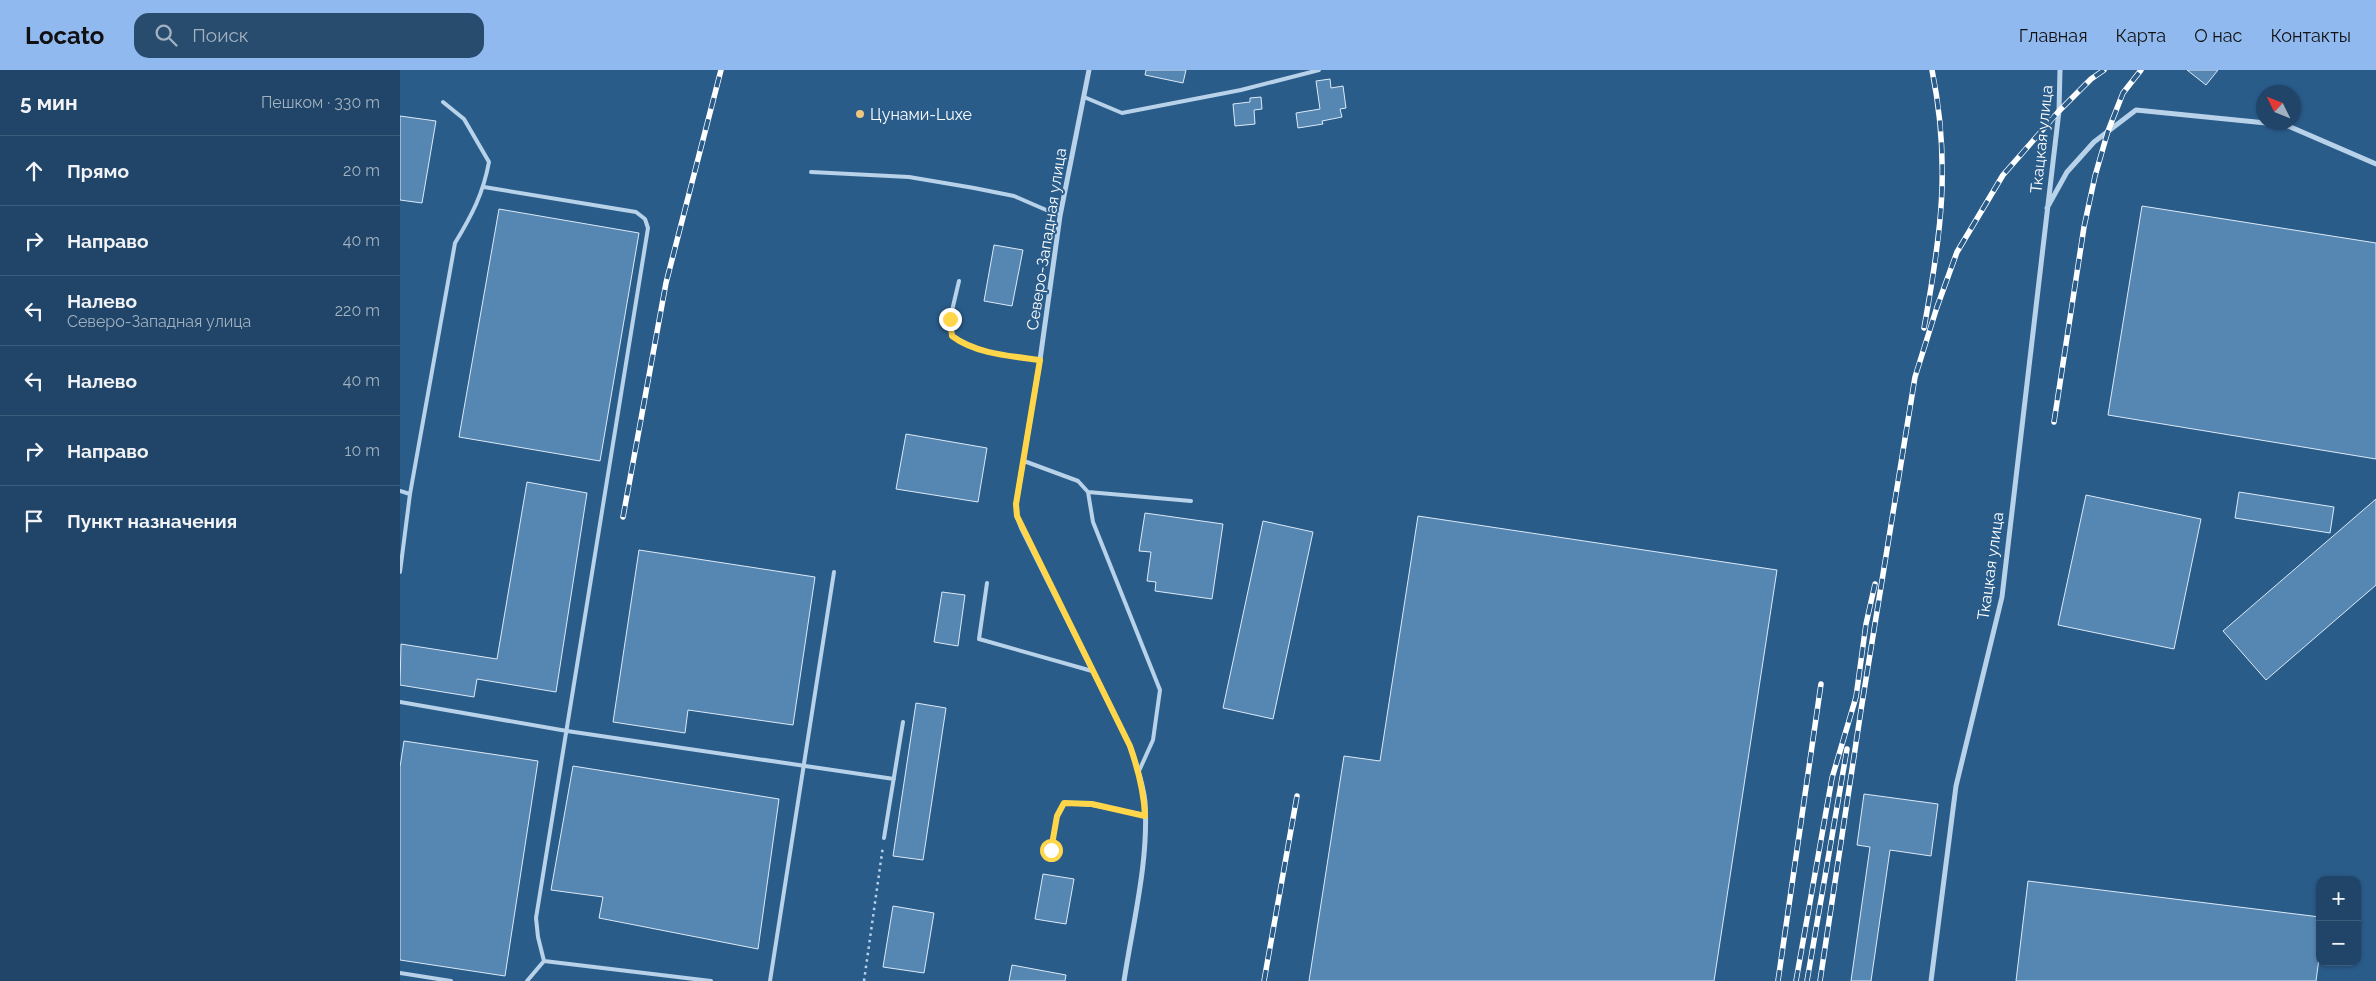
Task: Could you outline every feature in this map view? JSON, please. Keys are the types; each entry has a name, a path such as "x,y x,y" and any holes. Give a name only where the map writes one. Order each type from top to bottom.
{"street":[{"name":"Северо-Западная улица","path":"1088,70 1060,216 1040,360 1016,504 1017,516 1130,746 1139,771 1145,800 1144,858 1124,981"},
{"name":"Ткацкая улица","path":"1931,981 1956,786 2002,597 2059,111 2060,70"},
{"name":"Ткацкая улица","path":"2046,210 2067,172 2094,142 2136,110 2286,125 2376,164"}],"lane":[{"path":"1084,97 1122,114 1241,90 1318,70"},
{"path":"400,572 410,494 456,244 474,211 484,187 489,162 464,119 444,102"},
{"path":"811,172 909,177 974,188 1014,196 1060,216"},
{"path":"484,187 636,212 645,219 648,228 645,256 536,918 538,937 544,961"},
{"path":"959,280 950,319 952,336 963,344 1007,355 1040,360"},
{"path":"1024,461 1078,481 1088,492 1093,522 1160,690 1153,740 1139,771"},
{"path":"400,491 410,494"},
{"path":"1088,492 1191,501"},
{"path":"770,981 834,572"},
{"path":"987,583 979,639 1092,670"},
{"path":"400,702 567,731 894,779"},
{"path":"884,838 903,722"},
{"path":"1051,850 1057,816 1064,803 1092,804 1145,816"},
{"path":"527,981 544,961"},
{"path":"544,961 710,981"},
{"path":"400,973 450,981"}],"path":[{"path":"864,981 884,838"}],"building":[{"path":"1146,70 1186,70 1183,83 1145,75"},
{"path":"2187,70 2218,70 2206,85"},
{"path":"1330,79 1331,88 1343,86 1346,108 1340,109 1342,117 1322,121 1323,124 1298,128 1296,113 1320,109 1316,81"},
{"path":"1261,97 1262,109 1254,110 1255,124 1235,126 1233,104 1250,102 1250,98"},
{"path":"400,116 436,121 422,203 400,200"},
{"path":"2142,206 2376,243 2376,459 2108,415"},
{"path":"499,209 639,233 600,461 459,437"},
{"path":"994,245 1023,250 1012,306 984,301"},
{"path":"906,434 987,448 978,502 896,489"},
{"path":"527,482 587,493 556,692 477,679 474,697 400,685 401,644 497,659"},
{"path":"2239,492 2334,507 2330,533 2235,518"},
{"path":"2086,495 2201,519 2174,649 2058,625"},
{"path":"2376,499 2376,585 2266,680 2223,631"},
{"path":"1145,513 1223,524 1212,599 1155,591 1156,582 1147,581 1151,552 1139,551"},
{"path":"1418,516 1777,570 1714,981 1309,981 1344,756 1380,761"},
{"path":"1263,521 1313,532 1273,719 1223,708"},
{"path":"639,550 815,577 793,725 688,710 685,733 613,722"},
{"path":"942,592 965,595 958,646 934,642"},
{"path":"916,703 946,708 923,860 893,856"},
{"path":"404,741 538,761 505,976 400,960 400,767"},
{"path":"573,766 779,799 758,949 599,918 603,897 551,890"},
{"path":"1864,794 1938,804 1931,856 1890,850 1871,981 1851,981 1870,847 1857,845"},
{"path":"1043,874 1074,879 1066,924 1035,919"},
{"path":"2028,881 2316,917 2316,966 2318,966 2316,981 2016,981"},
{"path":"893,906 934,913 924,973 883,967"},
{"path":"1012,965 1066,975 1065,981 1009,981"}],"railway":[{"path":"623,517 666,283 721,70"},
{"path":"1924,328 1935,262 1942,199 1941,137 1932,70"},
{"path":"1820,981 1861,710 1915,377 1957,252 2003,175 2059,111 2091,79 2104,70"},
{"path":"2054,422 2084,227 2095,176 2108,131 2123,93 2141,70"},
{"path":"1796,981 1832,778 1856,697 1866,624 1875,584"},
{"path":"1778,981 1821,684"},
{"path":"1807,981 1847,749"},
{"path":"1264,981 1297,796"}],"place":[{"name":"Цунами-Luxe","path":"860,114"}],"route":[{"path":"950,319 952,336 963,344 1007,355 1040,360 1016,504 1017,516 1130,746 1139,771 1145,800 1145,816 1092,804 1064,803 1057,816 1051,850"}]}
